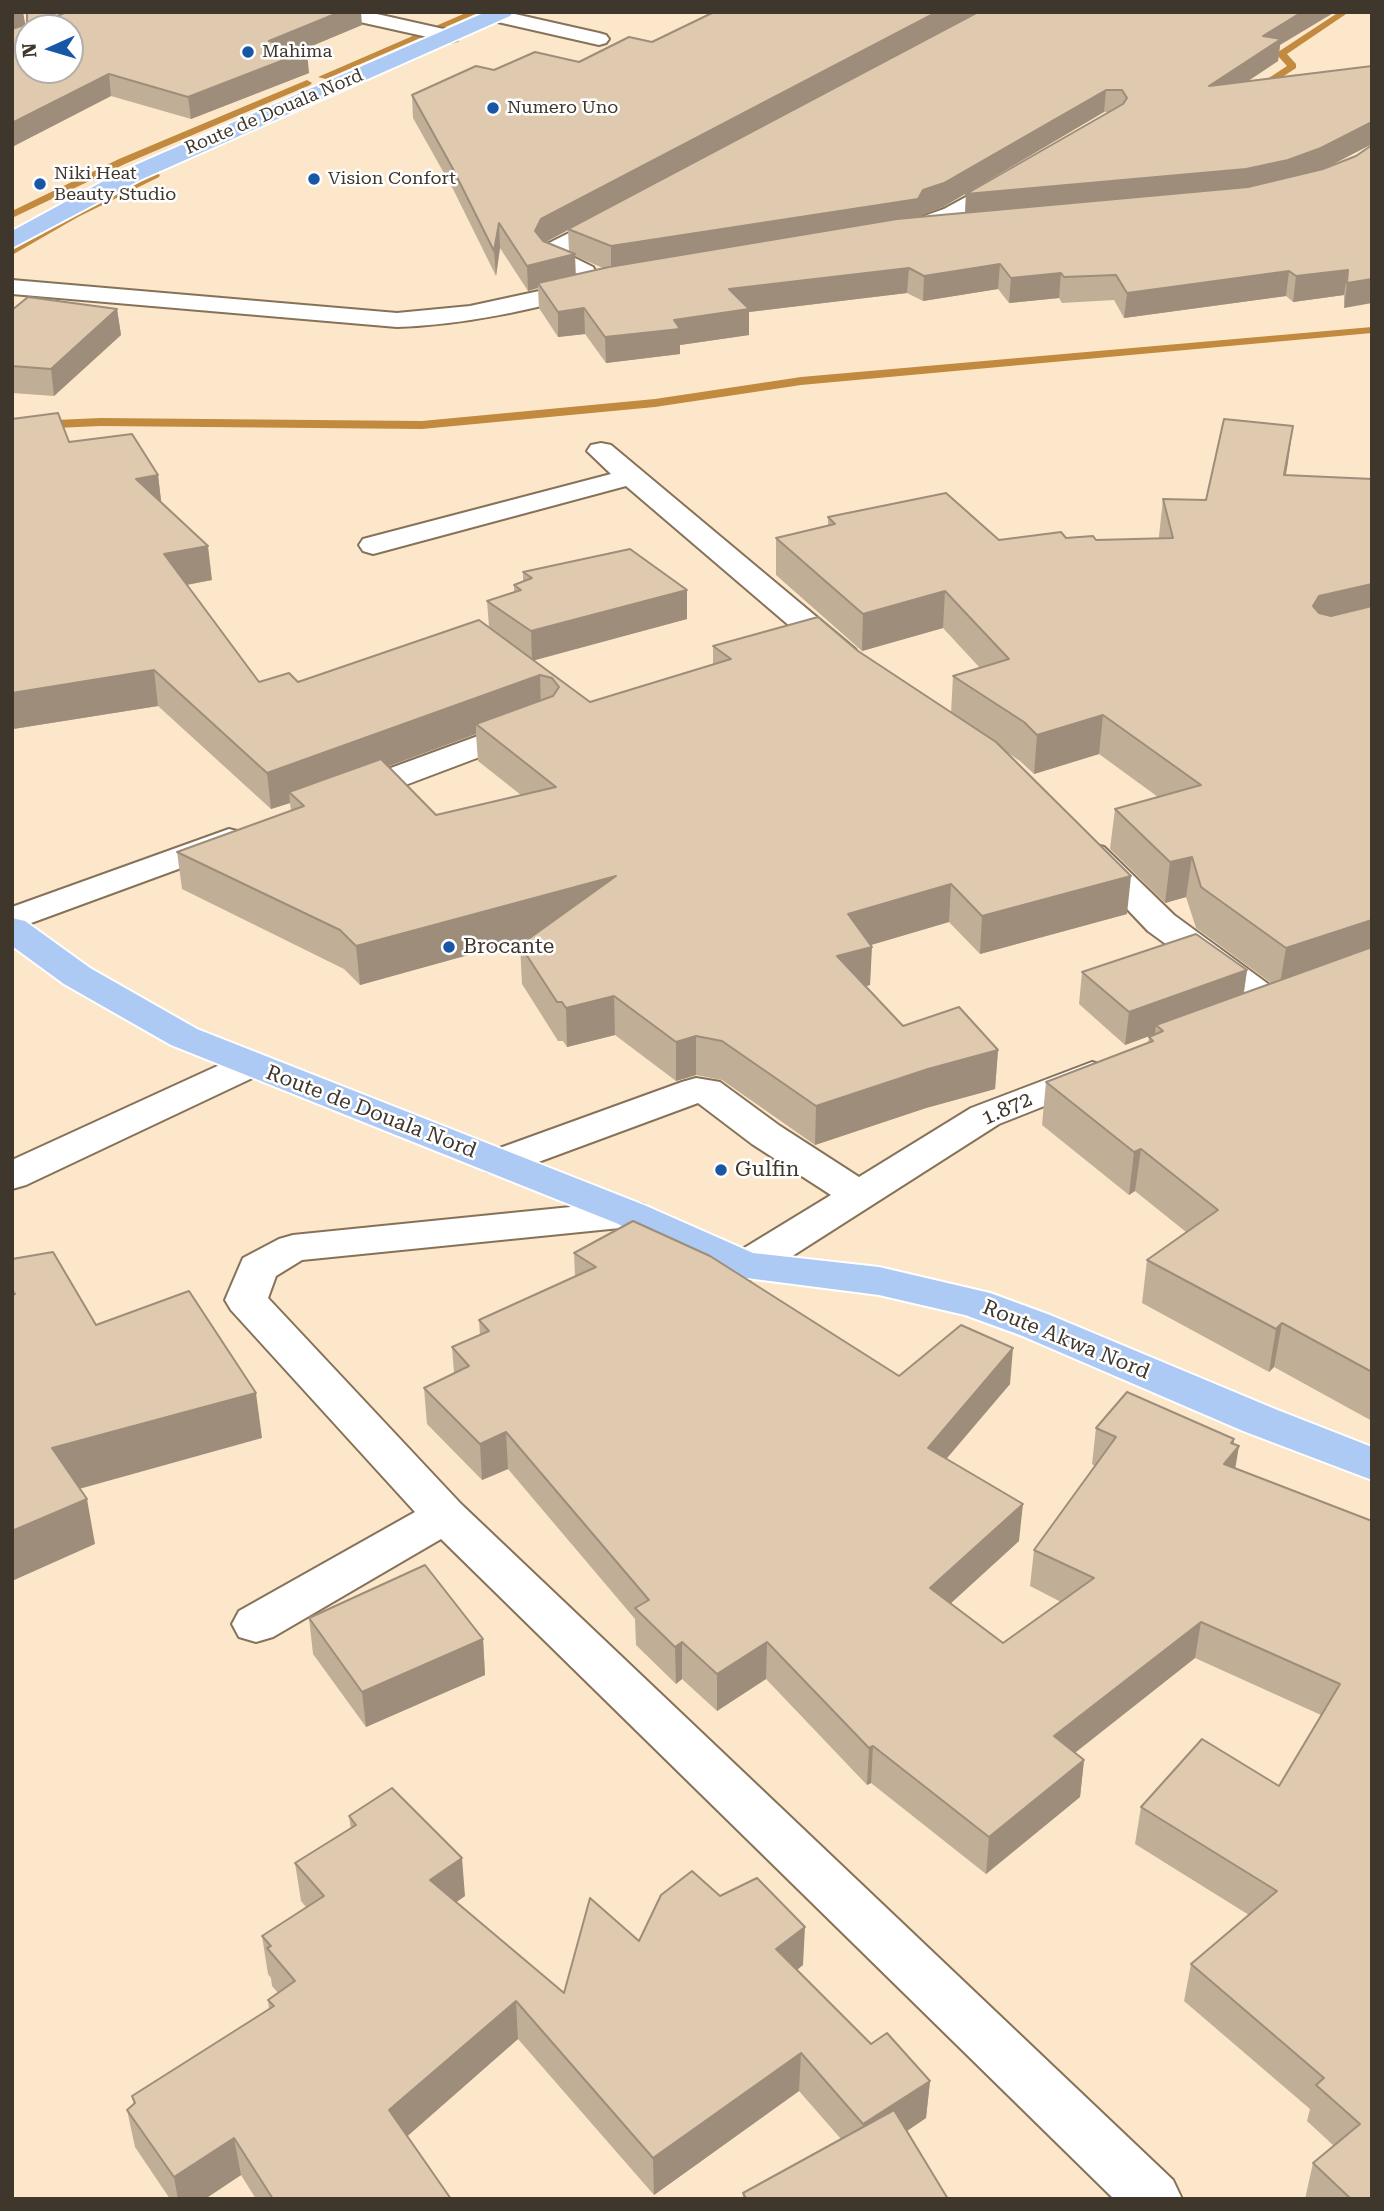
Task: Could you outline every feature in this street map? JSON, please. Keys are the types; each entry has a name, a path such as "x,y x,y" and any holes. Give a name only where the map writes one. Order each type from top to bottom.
{"main road":[{"name":"Route de Douala Nord","path":"12,241 132,175 500,14"},
{"name":"Route de Douala Nord","path":"12,929 77,976 184,1037 630,1214 746,1266"},
{"name":"Route Akwa Nord","path":"746,1266 880,1281 975,1303 1035,1325 1259,1420 1372,1464"}],"street":[{"path":"340,12 450,36"},
{"path":"500,14 599,39"},
{"path":"976,226 889,235 952,214 1032,167"},
{"path":"12,287 397,320 453,318 609,282 550,255 551,251 636,206"},
{"path":"601,451 869,677"},
{"path":"373,545 630,477"},
{"path":"323,804 542,723"},
{"path":"12,919 258,828"},
{"path":"1070,833 1161,923 1273,1005"},
{"path":"1235,1019 1310,993"},
{"name":"1.872","path":"746,1266 985,1116 1122,1062"},
{"path":"12,1176 250,1065"},
{"path":"499,1162 695,1090 706,1090 766,1135 858,1194"},
{"path":"630,1214 293,1248 258,1268 246,1300 445,1516 1153,2199"},
{"path":"256,1624 445,1516"}],"building":[{"path":"27,12 49,14 27,14"},
{"path":"67,12 340,12 269,41 307,51 188,97 109,74 12,123 14,28 14,84 84,84 84,14 62,14"},
{"path":"714,12 937,12 541,219 535,231 543,241 575,254 527,266 499,223 494,251 412,95 476,66 494,70 535,52 579,62 629,37 652,42"},
{"path":"978,12 1302,12 1263,36 1281,39 1209,86 1372,66 1372,122 1321,148 1288,160 1246,169 966,194 1123,104 1127,98 1122,90 1106,90 944,183 923,190 918,199 611,246 568,229"},
{"path":"1372,145 1372,279 1347,283 1348,270 1296,276 1289,271 1127,293 1116,275 1064,277 1061,273 1011,278 1000,264 924,276 909,268 729,289 749,309 674,320 680,329 605,337 584,308 558,312 538,283 609,267 897,219 1248,187 1323,169 1356,156"},
{"path":"28,297 117,309 51,369 12,366 12,310"},
{"path":"58,413 69,442 132,434 158,475 136,479 208,546 164,554 259,682 289,673 298,682 479,620 590,702 731,659 713,646 818,617 858,651 996,742 1131,876 982,916 951,884 848,914 872,947 837,956 903,1026 959,1007 998,1050 928,1069 816,1106 722,1041 696,1036 676,1042 614,996 566,1008 562,1002 557,1002 520,945 616,876 356,946 340,930 177,852 304,806 289,792 381,759 436,815 556,787 476,724 553,696 559,687 552,678 540,675 267,773 154,670 12,693 12,419"},
{"path":"1224,419 1293,426 1284,475 1372,479 1372,584 1319,596 1313,606 1319,613 1331,616 1372,606 1372,920 1286,948 1201,887 1192,857 1170,862 1115,809 1201,785 1103,715 1037,735 1024,722 953,676 1009,659 945,591 863,614 776,538 835,524 828,517 946,493 999,540 1061,532 1066,538 1093,536 1096,540 1173,538 1163,499 1206,500"},
{"path":"630,549 687,590 531,631 487,601 521,590 514,585 532,578 523,572"},
{"path":"1196,934 1247,970 1129,1012 1082,972"},
{"path":"1372,947 1372,1372 1282,1323 1276,1329 1147,1260 1218,1210 1141,1149 1134,1152 1046,1082 1153,1041 1149,1037 1163,1031 1156,1025"},
{"path":"633,1221 710,1256 899,1376 961,1325 1013,1348 928,1448 1023,1504 930,1588 1003,1643 1094,1578 1034,1550 1116,1437 1096,1428 1127,1392 1234,1439 1231,1443 1239,1446 1224,1464 1372,1521 1372,2199 1351,2199 1313,2163 1360,2124 1316,2085 1324,2078 1191,1964 1277,1891 1141,1807 1202,1739 1279,1786 1340,1684 1201,1622 1054,1736 1084,1760 989,1837 873,1746 869,1748 767,1642 717,1674 682,1642 675,1647 635,1608 649,1600 506,1432 480,1444 424,1388 469,1366 452,1347 489,1331 479,1320 596,1267 574,1253"},
{"path":"53,1252 96,1325 189,1291 256,1393 52,1448 87,1499 12,1531 12,1295 15,1294 12,1290 12,1259"},
{"path":"425,1565 483,1639 362,1692 309,1618"},
{"path":"392,1788 462,1858 430,1880 564,1993 590,1898 639,1941 661,1895 692,1871 720,1896 757,1878 805,1927 776,1949 871,2044 887,2033 930,2081 863,2124 801,2053 653,2158 516,2001 389,2110 451,2199 273,2199 234,2138 174,2177 127,2110 135,2103 132,2096 274,2006 268,2000 295,1981 267,1948 271,1946 262,1936 324,1896 295,1863 356,1825 349,1816"},
{"path":"894,2110 948,2199 746,2199 743,2193"}],"waterway":[{"path":"323,77 476,12"},
{"path":"1255,91 1293,66 1281,54 1345,12"},
{"path":"256,105 307,83"},
{"path":"12,215 123,161 251,107"},
{"path":"12,252 74,215 155,175"},
{"path":"12,426 100,422 422,425 655,403 801,381 1372,330"}],"place":[{"name":"Mahima","path":"248,52"},
{"name":"Numero Uno","path":"493,108"},
{"name":"Vision Confort","path":"314,179"},
{"name":"Niki Heat Beauty Studio","path":"40,184"},
{"name":"Brocante","path":"449,947"},
{"name":"Gulfin","path":"721,1170"}]}
